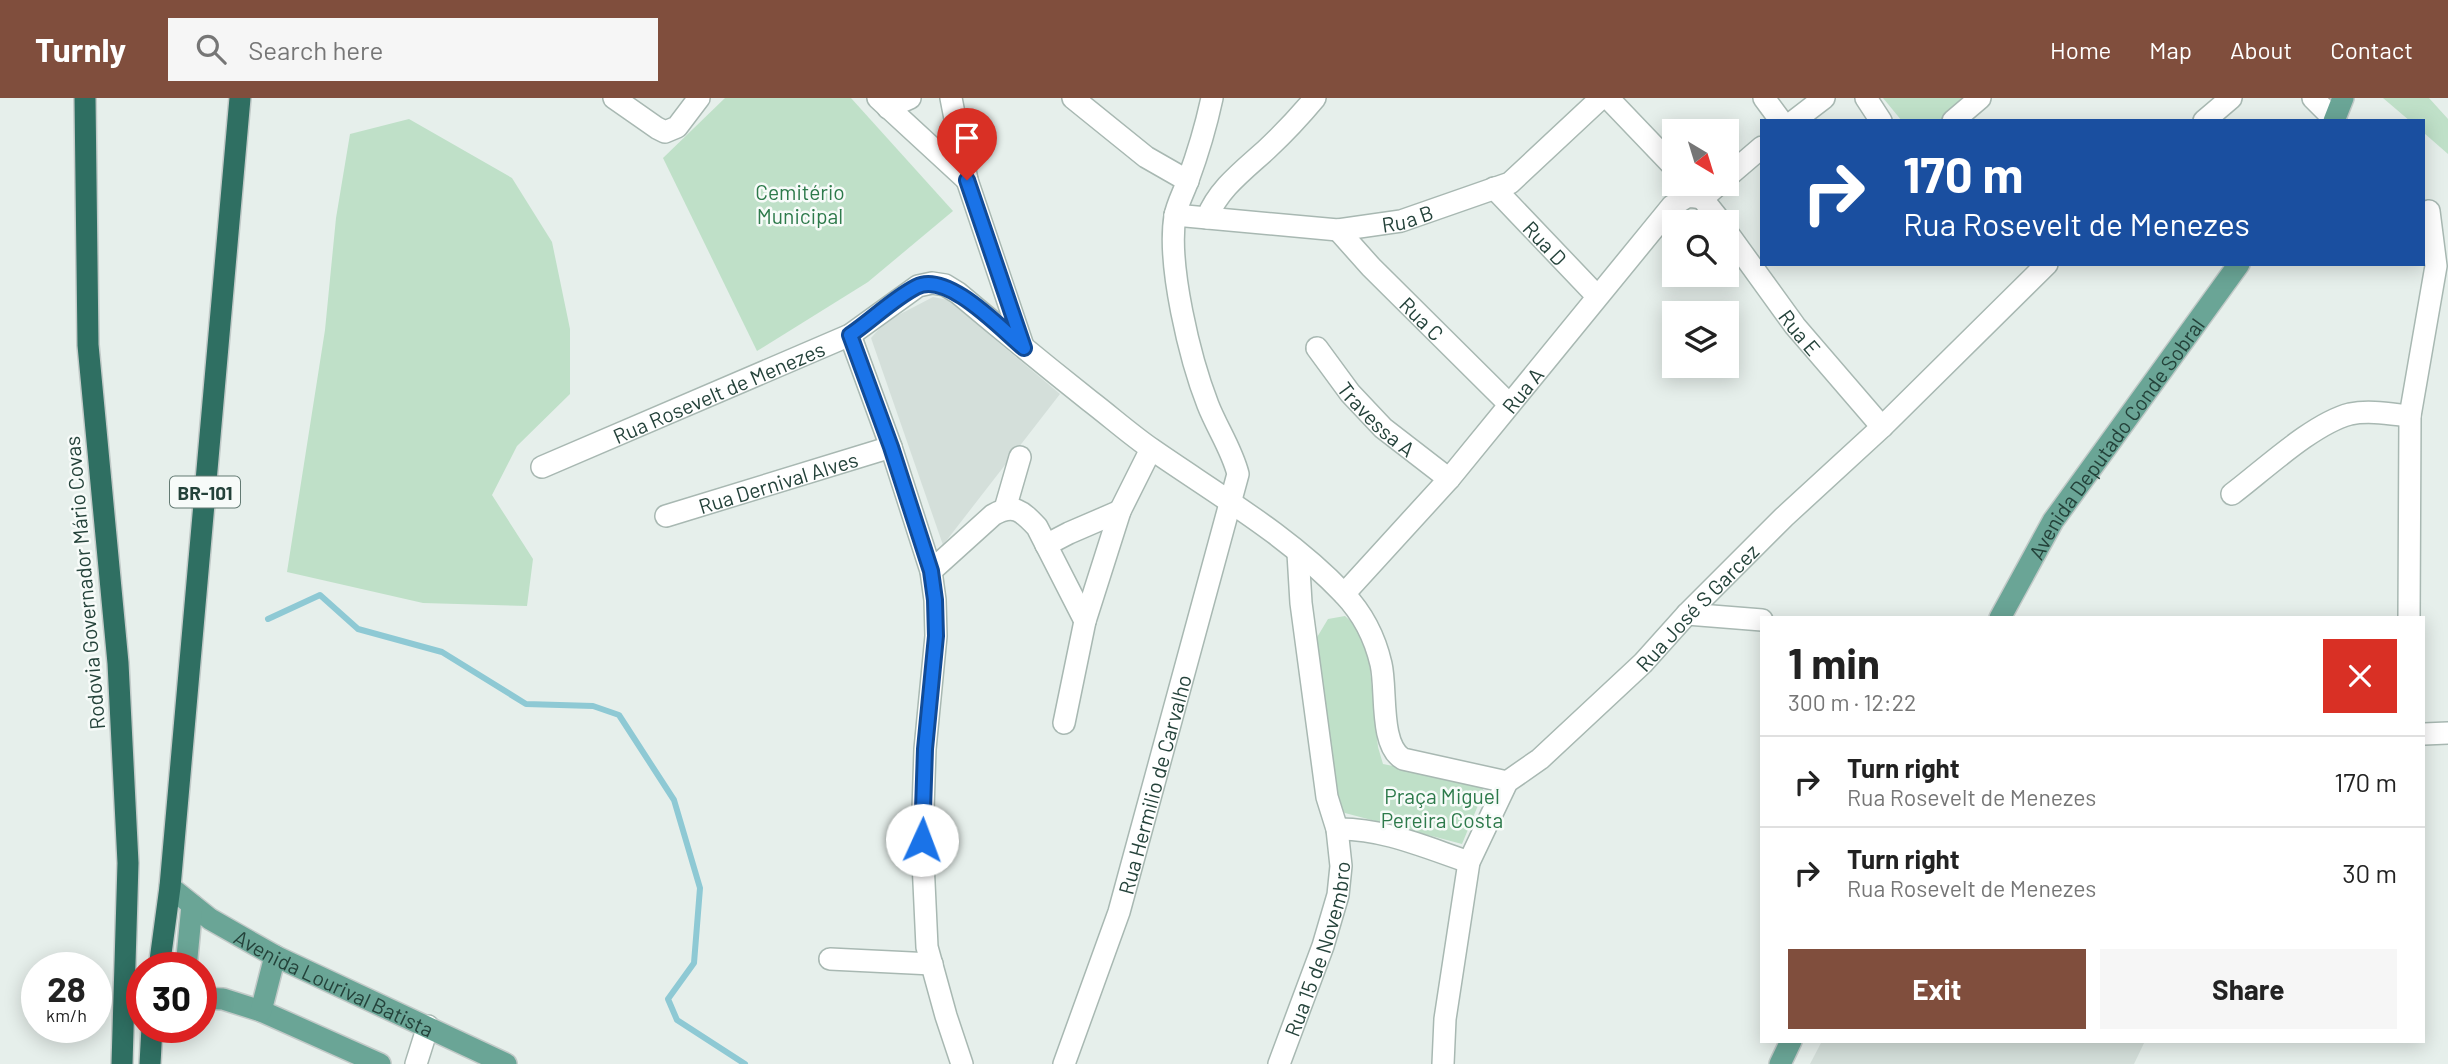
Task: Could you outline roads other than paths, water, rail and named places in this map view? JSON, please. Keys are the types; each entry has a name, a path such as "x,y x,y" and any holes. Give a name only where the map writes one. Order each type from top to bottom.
{"highway":[{"name":"Rodovia Governador Mário Covas","path":"85,98 88,345 118,663 128,863 122,1064"},
{"name":"BR-101","path":"161,952 170,887 240,98"},
{"path":"150,1064 151,1043"}],"main road":[{"path":"2335,119 2343,98"},
{"name":"Avenida Deputado Conde Sobral","path":"2001,616 2053,521 2238,266"},
{"name":"Avenida Lourival Batista","path":"170,887 210,919 275,956 506,1064"},
{"path":"188,952 192,905"},
{"path":"261,1011 275,956"},
{"path":"217,999 261,1011 380,1064"},
{"path":"1780,1064 1790,1043"}],"street":[{"path":"614,98 665,132 671,131 684,120 699,98"},
{"path":"883,103 910,98"},
{"path":"951,98 967,180 1024,348"},
{"path":"1073,98 1146,157 1188,181"},
{"path":"1212,98 1203,136 1175,215 1175,254 1181,304 1193,357 1208,405 1238,474 1230,500"},
{"path":"1207,218 1211,207 1229,184 1298,118 1315,98"},
{"name":"Rua B","path":"1175,215 1338,230 1401,221 1510,183 1601,98"},
{"path":"1608,98 1662,154"},
{"path":"1764,98 1780,119"},
{"path":"1797,119 1824,98"},
{"path":"1866,98 1880,119"},
{"path":"1955,119 1980,98"},
{"path":"2206,119 2231,98"},
{"path":"2313,98 2334,119"},
{"path":"883,103 967,180"},
{"path":"1740,166 1760,149"},
{"name":"Rua D","path":"1494,188 1597,296"},
{"name":"Rua A","path":"1344,594 1449,479 1672,206 1688,196"},
{"path":"2409,616 2410,416 2436,267 2434,213"},
{"name":"Rua C","path":"1338,230 1371,267 1509,404"},
{"name":"Rua E","path":"1739,249 1795,326 1882,427"},
{"name":"Rua José S Garcez","path":"1507,782 1540,759 1643,663 1784,517 1882,427 2045,266"},
{"name":"Rua Rosevelt de Menezes","path":"542,467 850,335 918,286 932,283 945,285 958,293 1151,449 1230,500 1298,553"},
{"path":"850,335 891,447 931,571 936,636 925,749 922,840 928,947 962,1064"},
{"name":"Travessa A","path":"1317,348 1350,393 1383,428 1449,479"},
{"path":"2232,494 2313,432 2335,419 2374,412 2410,416"},
{"name":"Rua Dernival Alves","path":"666,516 891,447"},
{"path":"1064,723 1085,621 1120,511 1151,449"},
{"path":"1004,509 1020,457"},
{"name":"Rua Hermilio de Carvalho","path":"1064,1064 1119,912 1230,500"},
{"path":"931,571 993,515 1004,509 1016,509 1037,527 1085,621"},
{"path":"1046,545 1120,511"},
{"path":"1298,553 1344,594 1365,620 1375,642 1381,666 1389,738 1397,755 1403,759 1507,782 1469,862 1445,1018 1443,1064"},
{"path":"1298,553 1301,603 1327,797 1338,829 1356,828 1396,837 1469,862"},
{"path":"1688,614 1760,620"},
{"path":"2425,734 2448,733"},
{"name":"Rua 15 de Novembro","path":"1279,1064 1323,946 1338,895 1341,866 1338,829"},
{"path":"830,959 932,964"},
{"path":"416,1064 428,1026"}],"waterway":[{"path":"268,619 320,595 358,629 442,652 526,704 593,706 619,715 674,800 700,888 694,963 668,999 677,1020 745,1064"}],"park label":[{"name":"Cemitério Municipal","path":"800,203"},
{"name":"Praça Miguel Pereira Costa","path":"1442,807"}]}
